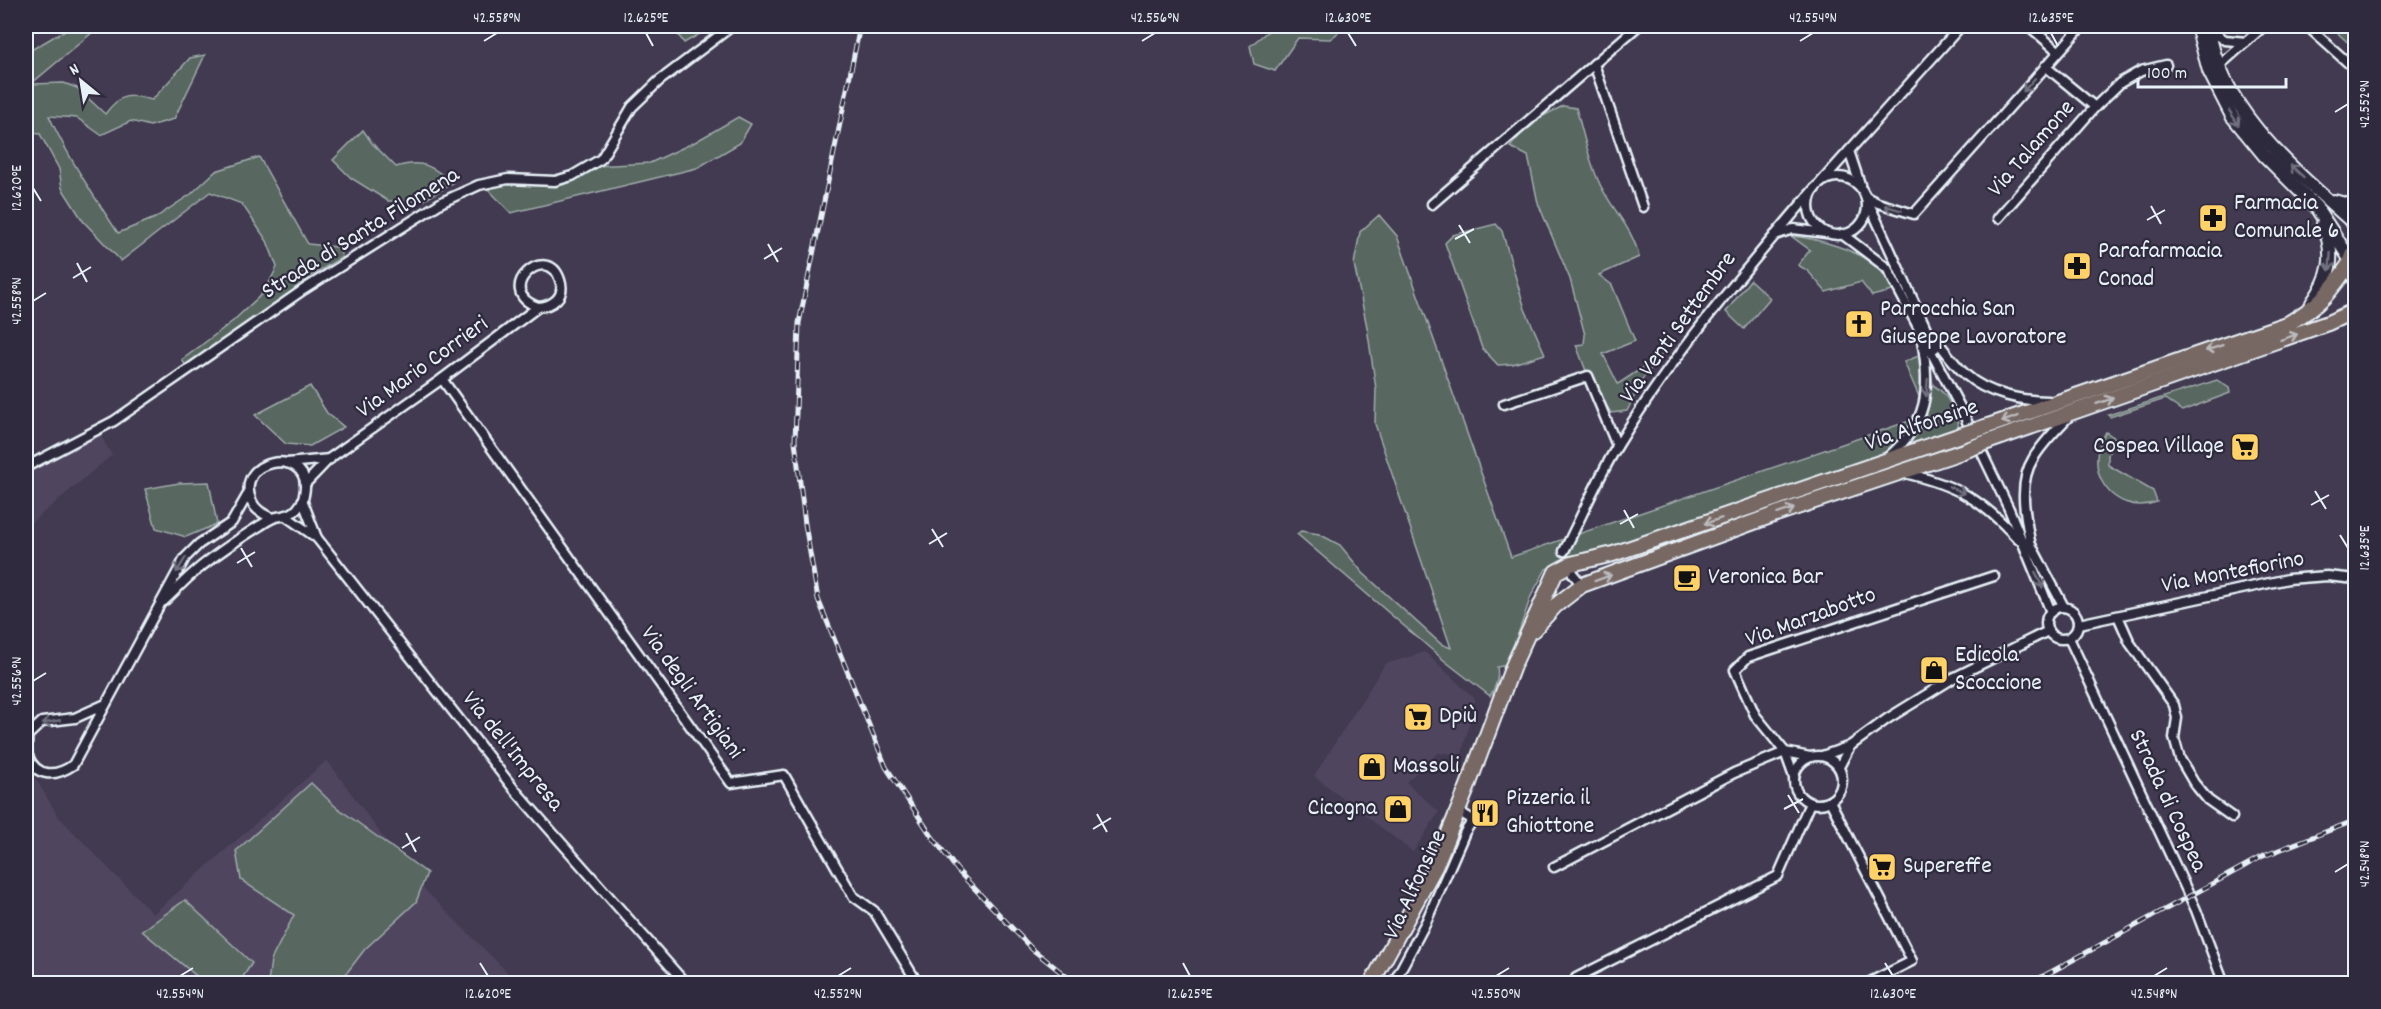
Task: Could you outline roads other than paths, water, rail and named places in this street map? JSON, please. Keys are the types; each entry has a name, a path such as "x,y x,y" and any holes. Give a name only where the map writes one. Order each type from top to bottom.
{"main road":[{"path":"2204,27 2220,65 2244,111 2263,138 2355,225"},
{"path":"2204,27 2209,70 2232,116 2264,155 2316,207 2352,257 2355,280"},
{"path":"2325,198 2355,207"},
{"path":"2289,323 2309,307 2320,292 2330,271 2330,250 2316,207"},
{"name":"Via Alfonsine","path":"1371,984 1435,867 1525,638 1556,572 1571,564 1614,554 1871,468 2289,323 2312,310 2326,297 2352,257"},
{"name":"Via Alfonsine","path":"1525,638 1555,606 1582,585 1776,514 1961,452 2328,323 2355,310"}],"street":[{"name":"Strada di Santa Filomena","path":"26,467 114,421 303,290 442,202 479,184 508,179 555,181 572,176 601,159 632,108 659,81 732,26"},
{"path":"1432,204 1638,26"},
{"name":"Via Venti Settembre","path":"1564,551 1617,446 1687,344 1774,235 1961,26"},
{"path":"2029,26 2058,51"},
{"path":"1866,197 1914,214 2082,26"},
{"path":"2220,65 2264,26"},
{"path":"2307,26 2355,70"},
{"path":"2204,27 2225,40 2246,42"},
{"path":"1594,64 1643,207"},
{"name":"Via Talamone","path":"1998,218 2095,107 2120,83 2141,71 2166,65"},
{"name":"Via Talamone","path":"2045,66 2095,107"},
{"path":"1849,151 1855,174 1923,328 2009,509 2026,543 2064,607 2076,615 2079,624 2076,633 2069,638 2055,638 2048,631 2047,619 2051,612 2064,607"},
{"path":"1840,162 1855,174"},
{"path":"1831,234 1824,231 1812,219 1809,203 1818,185 1829,178 1847,178 1861,188"},
{"path":"1859,226 1866,212 1866,197"},
{"path":"1774,235 1793,229 1842,234 1876,221"},
{"path":"1842,234 1887,268 1923,328 1968,377 1997,392 2035,401 2062,401"},
{"name":"Via Mario Corrieri","path":"305,484 330,458 442,379 538,307 555,302 561,294 562,285 559,276 552,269 544,266 526,271 521,279 520,288 523,297 529,304 538,307"},
{"path":"1871,468 1908,439 1917,424 1926,398 1928,381 1923,328"},
{"name":"Via Venti Settembre","path":"1504,404 1588,376 1617,446"},
{"name":"Via degli Artigiani","path":"442,379 731,783 784,775 854,897 874,911 918,984"},
{"path":"2051,612 2026,543 2024,508 2026,481 2032,460 2072,413"},
{"name":"Via Mario Corrieri","path":"106,704 75,718 42,722 27,736 28,756 38,769 51,775 62,772 73,765 185,558 199,544 232,522 248,494 250,479 259,467 273,461 287,463 330,458"},
{"path":"287,463 299,471 305,484 303,502 287,517"},
{"path":"1902,472 1931,479 1971,496 2026,543"},
{"path":"248,494 253,505 261,514 273,518"},
{"name":"Via dell'Impresa","path":"303,502 317,538 514,789 686,984"},
{"name":"Via Mario Corrieri","path":"163,601 190,575 213,558 273,518 287,517"},
{"name":"Via dell'Impresa","path":"287,517 317,538"},
{"path":"199,544 208,556 213,558"},
{"path":"1571,564 1573,574 1582,585"},
{"name":"Via Marzabotto","path":"1810,803 1797,793 1785,752 1755,715 1735,670 1748,657 1994,576"},
{"name":"Via Montefiorino","path":"2079,624 2296,578 2327,576 2355,579"},
{"path":"2118,616 2130,644 2174,705 2177,718 2174,738 2180,759 2194,783 2208,800 2232,817"},
{"path":"1554,867 1734,773 1785,752 1810,757 1822,756 1850,747 1887,719 1955,677 2048,631"},
{"name":"Strada di Cospea","path":"2069,638 2196,910 2224,984"},
{"path":"1839,767 1850,747"},
{"path":"1579,984 1576,978 1778,876 1810,803 1830,801 1836,797 1843,782 1839,767 1829,758 1822,756"},
{"path":"1794,777 1801,763 1810,757"},
{"path":"1830,801 1911,961 1866,984"},
{"name":"Via Alfonsine","path":"1393,984 1426,922 1473,820 1458,811"}],"railway":[{"path":"860,26 799,323 795,441 805,524 818,599 886,767 931,835 958,871 1032,949 1076,984"},
{"path":"2029,984 2261,857 2356,820"}],"place":[{"name":"Farmacia Comunale 6","path":"2213,218"},
{"name":"Parafarmacia Conad","path":"2077,266"},
{"name":"Parrocchia San Giuseppe Lavoratore","path":"1859,324"},
{"name":"Cospea Village","path":"2245,447"},
{"name":"Veronica Bar","path":"1687,578"},
{"name":"Edicola Scoccione","path":"1934,670"},
{"name":"Dpiù","path":"1418,717"},
{"name":"Massoli","path":"1372,767"},
{"name":"Cicogna","path":"1398,809"},
{"name":"Pizzeria il Ghiottone","path":"1485,813"},
{"name":"Supereffe","path":"1882,867"}]}
